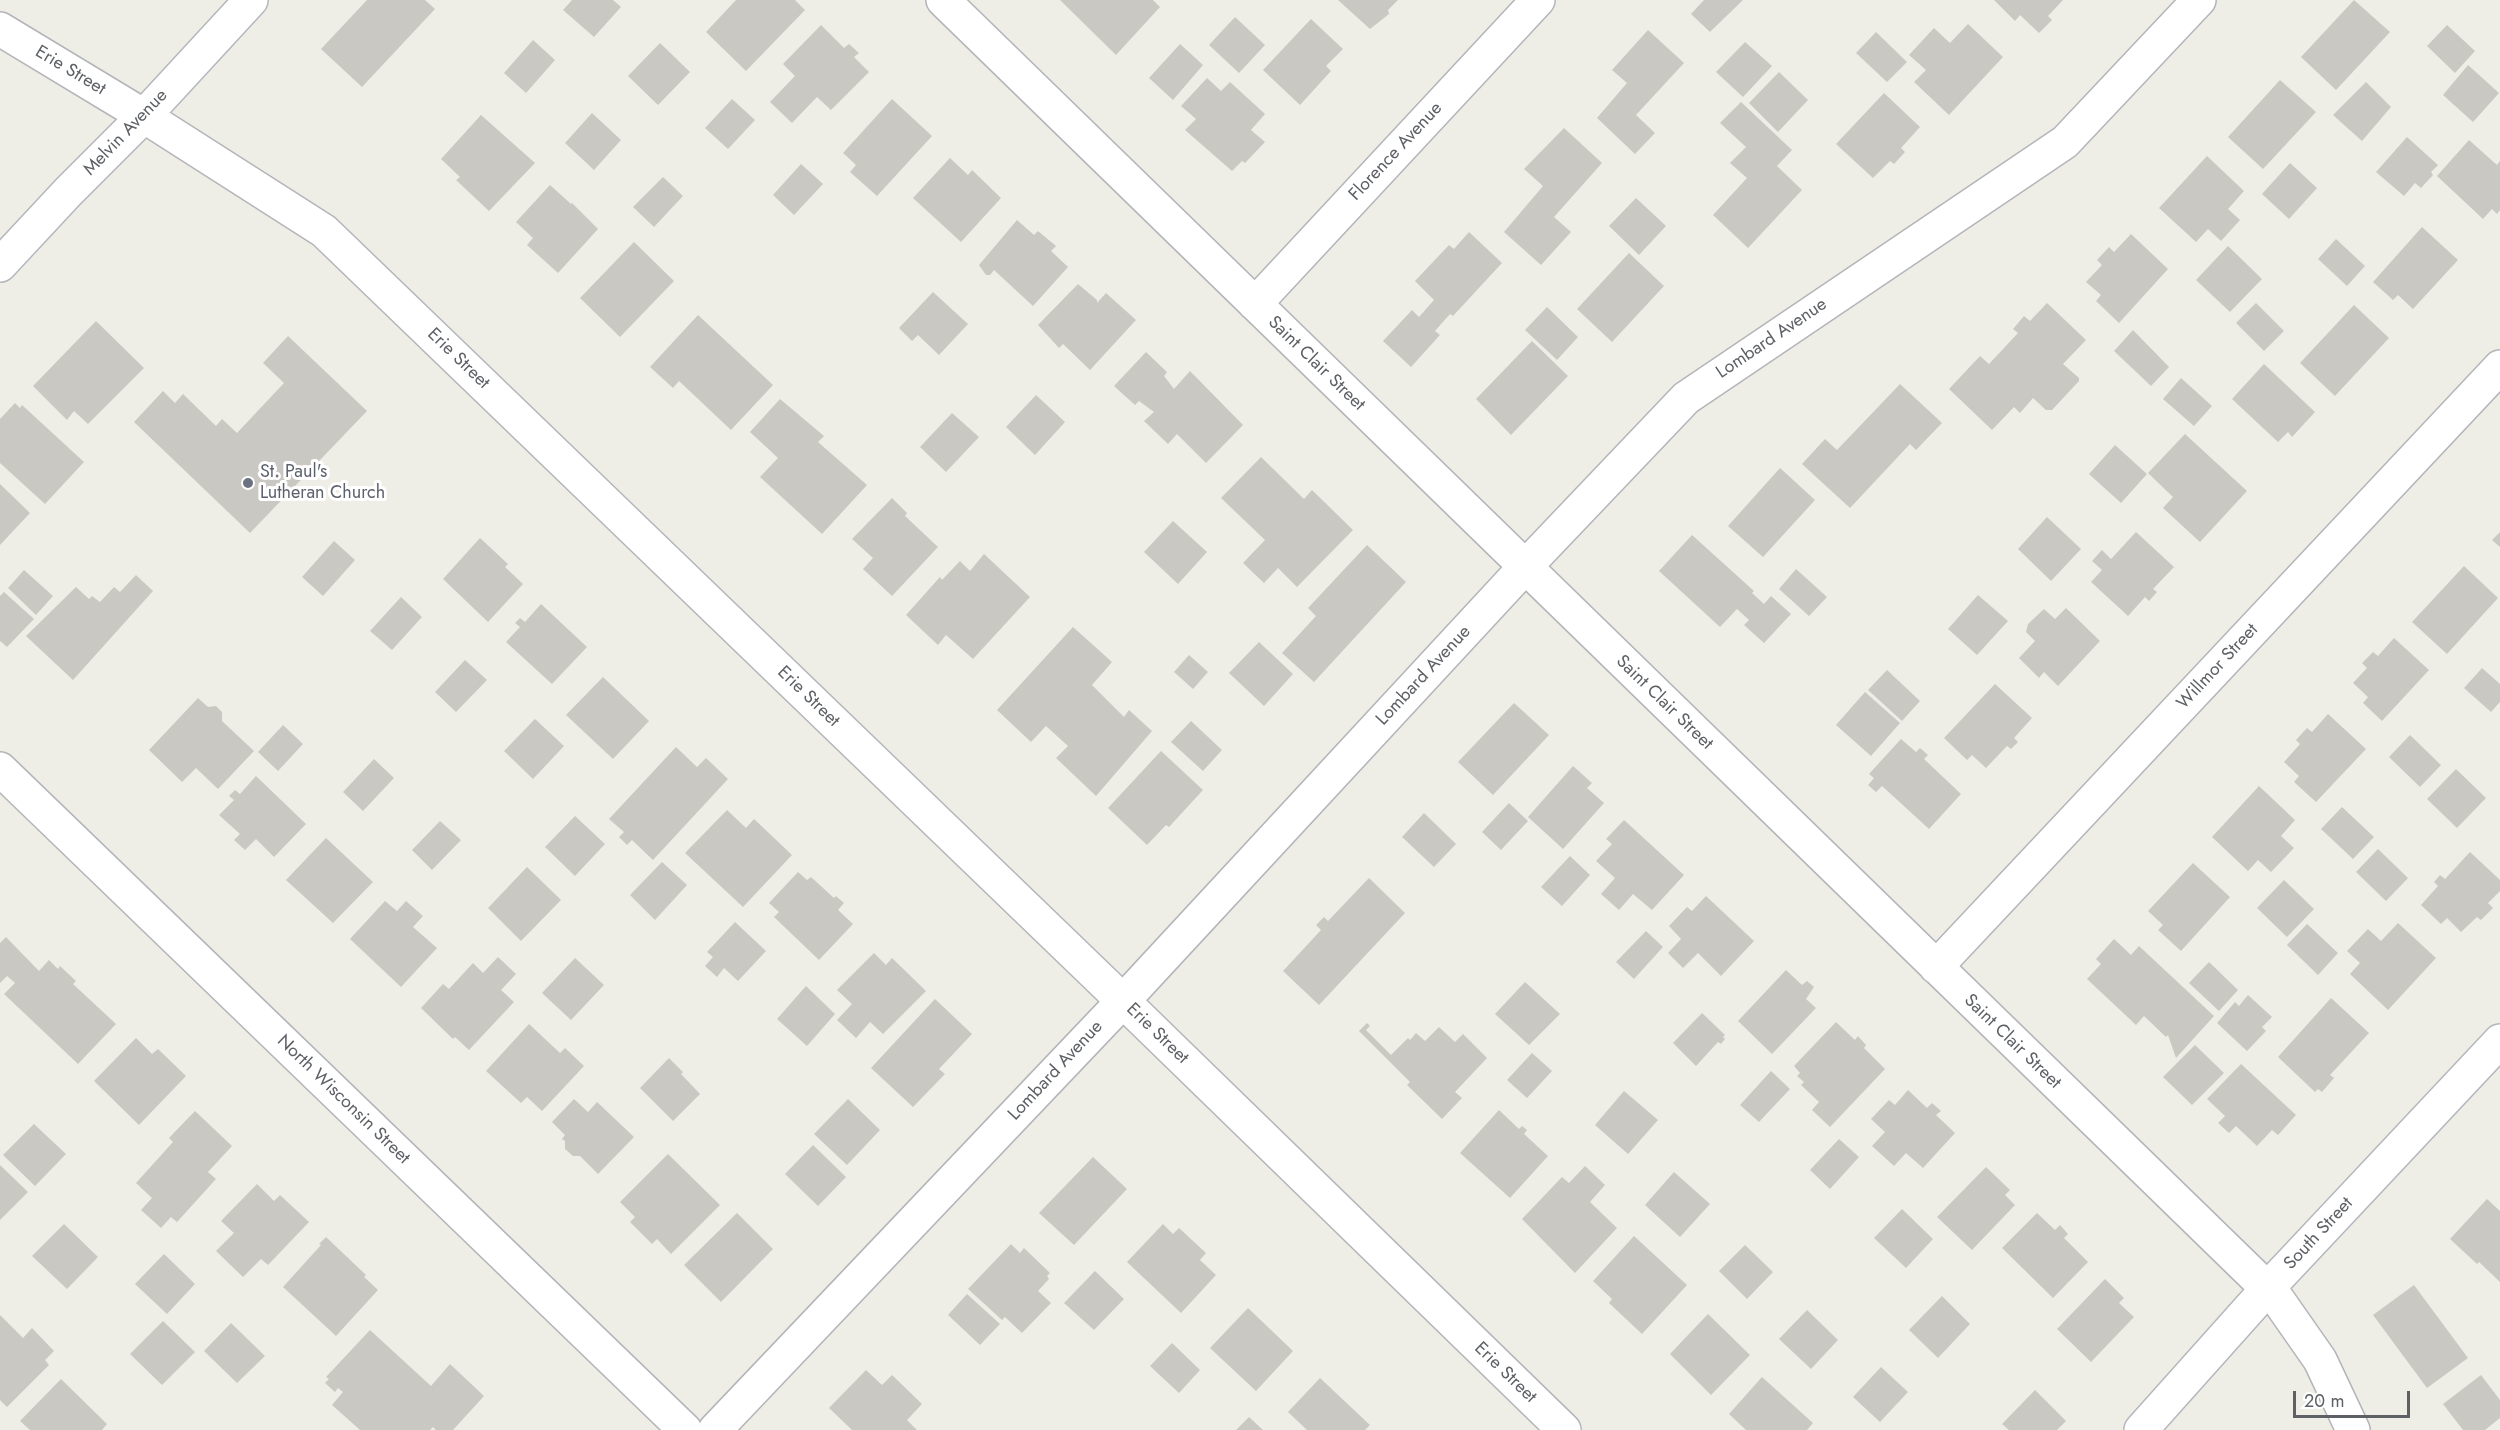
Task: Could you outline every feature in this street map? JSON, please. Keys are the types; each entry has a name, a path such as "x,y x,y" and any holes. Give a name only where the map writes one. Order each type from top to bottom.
{"street":[{"name":"Melvin Avenue","path":"0,265 68,192 144,116 251,0"},
{"name":"Saint Clair Street","path":"943,0 2276,1297 2320,1360 2353,1430"},
{"name":"Florence Avenue","path":"1255,304 1538,0"},
{"name":"Lombard Avenue","path":"716,1430 1123,1001 1525,567 1686,398 2065,142 2199,0"},
{"name":"Erie Street","path":"0,29 144,116 324,231 1123,1001 1564,1430"},
{"name":"Willmor Street","path":"1936,967 2500,367"},
{"name":"North Wisconsin Street","path":"0,769 685,1430"},
{"name":"South Street","path":"2140,1430 2267,1289 2500,1041"}],"building":[{"path":"367,0 425,0 435,9 362,87 321,49"},
{"path":"572,0 613,0 621,7 594,37 563,10"},
{"path":"736,0 795,0 805,10 746,71 706,32"},
{"path":"1060,0 1153,0 1160,7 1116,55"},
{"path":"1338,0 1398,0 1388,10 1389,14 1370,29"},
{"path":"1704,0 1743,0 1710,32 1691,14"},
{"path":"1994,0 2063,0 2048,16 2052,20 2039,33 2020,15 2015,21"},
{"path":"2354,0 2390,32 2336,90 2301,57"},
{"path":"1235,17 1265,45 1239,73 1209,45"},
{"path":"1311,19 1343,49 1326,66 1331,71 1300,105 1263,70"},
{"path":"1968,24 2003,57 1949,115 1914,82 1926,70 1909,55 1934,28 1950,43"},
{"path":"821,25 844,48 849,44 859,53 854,57 869,72 831,110 817,97 792,123 770,102 795,76 783,64"},
{"path":"2447,25 2475,51 2455,73 2427,46"},
{"path":"1648,30 1684,63 1636,115 1655,133 1635,154 1597,118 1627,83 1612,70"},
{"path":"1876,32 1907,62 1887,82 1856,53"},
{"path":"533,40 555,60 526,93 504,73"},
{"path":"1745,42 1772,66 1743,97 1716,72"},
{"path":"660,43 690,72 658,105 628,76"},
{"path":"1180,44 1203,65 1173,100 1149,78"},
{"path":"2468,65 2499,93 2473,122 2443,95"},
{"path":"1779,72 1808,100 1778,132 1749,103"},
{"path":"1207,78 1221,91 1230,82 1265,114 1251,130 1265,142 1245,163 1242,161 1232,171 1185,130 1196,119 1181,106"},
{"path":"2280,80 2316,112 2263,169 2228,137"},
{"path":"2366,82 2391,107 2362,141 2333,115"},
{"path":"1884,93 1920,127 1901,148 1905,152 1894,164 1890,161 1873,178 1836,144"},
{"path":"732,99 755,120 728,149 705,128"},
{"path":"892,99 932,136 877,196 850,172 856,165 843,153"},
{"path":"1741,102 1792,150 1777,166 1802,190 1748,248 1713,215 1747,178 1730,163 1746,147 1720,123"},
{"path":"592,113 621,140 594,170 565,143"},
{"path":"481,115 535,163 489,211 456,180 460,177 441,159"},
{"path":"1564,128 1602,163 1554,217 1571,232 1541,265 1504,232 1543,186 1524,169"},
{"path":"2407,137 2438,165 2431,172 2433,175 2421,188 2415,183 2404,196 2376,172"},
{"path":"2469,140 2497,165 2500,161 2500,210 2497,214 2492,209 2483,219 2437,176"},
{"path":"2207,156 2244,191 2228,209 2240,220 2221,241 2208,229 2196,242 2159,208"},
{"path":"950,158 968,175 972,170 1001,198 961,242 913,198"},
{"path":"2290,163 2317,188 2289,219 2262,194"},
{"path":"801,164 823,184 794,215 773,195"},
{"path":"663,177 683,196 654,227 633,207"},
{"path":"550,185 598,229 558,273 527,245 533,238 516,222"},
{"path":"1636,198 1666,226 1639,255 1609,226"},
{"path":"1017,220 1034,235 1038,231 1056,246 1051,251 1068,267 1033,306 994,270 990,275 986,275 979,265"},
{"path":"2422,227 2458,260 2413,309 2398,295 2393,300 2373,282"},
{"path":"1469,232 1502,263 1453,316 1450,314 1435,331 1440,335 1411,367 1383,341 1412,310 1419,317 1434,300 1415,281 1449,245 1454,249"},
{"path":"2131,234 2168,269 2119,323 2096,301 2101,295 2086,282 2102,265 2097,260 2109,247 2114,252"},
{"path":"2336,239 2365,266 2347,286 2318,259"},
{"path":"634,242 674,281 620,337 580,298"},
{"path":"2228,246 2262,279 2230,312 2196,280"},
{"path":"1629,253 1664,286 1612,342 1577,309"},
{"path":"1078,284 1097,300 1097,303 1106,293 1136,320 1090,370 1063,344 1059,348 1038,325"},
{"path":"933,292 968,324 939,355 918,335 912,341 899,328"},
{"path":"2047,303 2086,340 2063,364 2079,378 2079,381 2052,410 2046,410 2033,398 2020,413 2014,407 1992,430 1949,389 1980,356 1989,364 2018,333 2013,329 2024,316 2030,321"},
{"path":"2256,303 2284,331 2264,351 2236,323"},
{"path":"2354,305 2389,338 2335,396 2300,363"},
{"path":"1547,307 1578,337 1557,360 1525,330"},
{"path":"698,315 773,385 731,430 679,381 673,388 650,367"},
{"path":"96,321 144,368 88,424 74,411 67,420 33,386"},
{"path":"2133,330 2169,367 2151,386 2114,351"},
{"name":"St. Paul's Lutheran Church","path":"288,336 367,411 250,533 134,422 163,391 175,403 183,394 216,426 222,419 237,433 284,383 263,363"},
{"path":"1532,341 1568,376 1511,435 1476,399"},
{"path":"1146,352 1167,372 1164,376 1174,389 1190,371 1243,425 1206,463 1177,434 1168,444 1144,421 1154,412 1139,401 1135,405 1114,386"},
{"path":"2264,364 2315,412 2292,437 2288,432 2278,442 2232,399"},
{"path":"2181,378 2212,406 2194,426 2163,399"},
{"path":"1900,384 1942,423 1916,450 1910,444 1850,508 1802,464 1825,439 1837,450"},
{"path":"1036,395 1065,422 1035,455 1006,427"},
{"path":"780,399 824,436 818,442 867,485 822,534 760,477 778,458 750,432"},
{"path":"15,403 20,408 22,405 84,462 45,504 0,463 0,419"},
{"path":"952,413 979,437 946,472 920,447"},
{"path":"2185,434 2247,491 2200,542 2163,508 2173,497 2148,473"},
{"path":"2115,445 2147,474 2121,503 2089,474"},
{"path":"1261,457 1304,499 1312,490 1353,530 1297,587 1278,568 1264,583 1243,563 1265,540 1221,498"},
{"path":"1780,468 1815,500 1763,557 1728,526"},
{"path":"0,484 30,513 0,545"},
{"path":"892,498 907,513 905,516 938,547 892,596 863,569 873,558 852,539"},
{"path":"2047,517 2081,549 2051,581 2018,549"},
{"path":"1173,521 1207,552 1178,584 1144,552"},
{"path":"2136,532 2174,567 2153,589 2157,592 2149,601 2145,597 2128,616 2091,582 2102,570 2092,561 2102,550 2111,559"},
{"path":"2500,532 2500,547 2492,540"},
{"path":"1692,535 1754,591 1752,593 1764,604 1771,596 1791,614 1764,643 1744,625 1749,620 1737,609 1720,627 1659,571"},
{"path":"480,538 508,564 505,567 523,584 488,622 443,579"},
{"path":"334,541 355,560 323,596 302,577"},
{"path":"1367,545 1406,582 1314,682 1282,653 1316,616 1308,608"},
{"path":"984,554 1030,597 973,659 946,635 938,645 906,615 940,577 942,580 960,561 970,571"},
{"path":"2464,566 2498,598 2447,654 2412,622"},
{"path":"1796,569 1827,597 1809,616 1779,589"},
{"path":"24,570 53,596 36,615 8,588"},
{"path":"136,575 153,591 73,680 26,636 76,587 89,599 92,596 100,602 114,587 120,592"},
{"path":"4,592 34,619 7,647 0,641 0,596"},
{"path":"1978,595 2008,621 1977,655 1948,629"},
{"path":"401,597 422,617 392,650 370,631"},
{"path":"541,604 587,647 552,684 506,642 520,627 515,623 520,618 525,622"},
{"path":"2066,608 2100,641 2058,686 2044,672 2039,678 2019,658 2035,641 2026,632 2028,624 2044,609 2055,619"},
{"path":"1073,627 1112,662 1092,685 1124,717 1129,710 1152,731 1096,796 1056,758 1068,746 1046,726 1031,742 997,710"},
{"path":"2394,638 2429,670 2382,721 2363,703 2368,697 2353,683 2367,668 2362,663 2373,652 2378,656"},
{"path":"1259,642 1293,674 1264,706 1229,673"},
{"path":"1189,655 1208,672 1193,689 1174,672"},
{"path":"465,660 487,680 456,712 435,692"},
{"path":"2482,668 2500,684 2500,702 2491,712 2464,688"},
{"path":"1887,670 1920,701 1902,721 1868,690"},
{"path":"603,677 649,721 613,759 566,715"},
{"path":"1995,684 2032,718 2014,738 2018,742 2011,749 2007,746 1986,768 1972,755 1967,760 1944,738"},
{"path":"1865,692 1900,723 1871,756 1836,725"},
{"path":"198,698 208,707 216,706 222,712 222,721 254,751 218,789 196,768 182,782 149,750"},
{"path":"1514,703 1549,735 1493,795 1458,762"},
{"path":"2328,714 2366,749 2316,802 2294,782 2299,776 2284,762 2300,744 2296,740 2307,728 2312,732"},
{"path":"535,719 564,746 533,779 504,751"},
{"path":"1191,721 1222,750 1203,771 1171,742"},
{"path":"283,725 303,744 278,771 258,752"},
{"path":"2410,735 2441,765 2420,787 2389,757"},
{"path":"1901,739 1916,752 1920,748 1928,755 1924,759 1961,794 1929,829 1882,786 1876,792 1868,785 1874,778 1869,774"},
{"path":"676,747 697,767 706,758 728,779 653,860 632,840 627,845 619,837 624,832 609,819"},
{"path":"1161,751 1203,790 1169,827 1166,825 1147,845 1108,808"},
{"path":"374,759 394,778 363,811 343,792"},
{"path":"1573,766 1592,783 1587,788 1604,803 1563,849 1528,817"},
{"path":"2456,769 2486,798 2457,828 2427,799"},
{"path":"256,776 306,824 274,857 256,839 245,850 234,840 240,834 219,815 234,800 229,796 235,790 240,794"},
{"path":"2259,786 2295,820 2281,836 2294,848 2271,872 2258,860 2248,871 2212,837"},
{"path":"1509,803 1528,821 1501,850 1482,832"},
{"path":"2342,807 2374,837 2353,859 2321,829"},
{"path":"727,810 746,828 754,819 792,855 743,907 685,853"},
{"path":"1424,813 1456,844 1434,867 1402,837"},
{"path":"575,816 605,844 575,876 545,847"},
{"path":"1624,820 1684,875 1652,910 1633,894 1619,910 1601,894 1615,878 1596,861 1612,844 1606,839"},
{"path":"440,821 461,840 432,870 412,850"},
{"path":"326,838 373,882 333,923 286,880"},
{"path":"2378,849 2408,878 2386,901 2356,872"},
{"path":"2470,852 2500,880 2500,891 2488,903 2493,908 2481,920 2477,917 2461,932 2447,918 2441,924 2421,905 2438,886 2434,882 2440,875 2445,879"},
{"path":"1570,856 1590,875 1562,906 1541,887"},
{"path":"662,862 687,885 655,920 630,895"},
{"path":"2193,863 2230,897 2181,951 2158,930 2163,925 2148,911"},
{"path":"527,867 561,900 521,941 488,908"},
{"path":"798,872 807,880 811,877 834,898 836,896 844,903 838,910 853,924 819,960 774,917 779,912 769,903"},
{"path":"1369,878 1405,913 1319,1005 1283,971 1321,930 1316,925 1324,917 1328,921"},
{"path":"2284,880 2314,909 2287,937 2257,908"},
{"path":"1706,896 1754,941 1721,976 1698,953 1683,968 1668,953 1681,939 1669,926 1687,907 1692,911"},
{"path":"385,901 397,911 406,901 423,916 413,927 437,948 401,987 350,939"},
{"path":"735,922 766,951 738,981 724,968 717,977 705,966 713,957 707,952"},
{"path":"2398,923 2436,958 2388,1010 2350,974 2360,963 2347,951 2368,929 2381,941"},
{"path":"2307,924 2338,953 2318,975 2287,945"},
{"path":"1646,931 1663,947 1634,979 1616,962"},
{"path":"6,937 39,971 49,960 58,969 60,966 76,981 73,984 116,1024 78,1064 4,994 15,983 7,976 0,983 0,943"},
{"path":"2114,939 2131,955 2139,946 2214,1016 2176,1058 2168,1035 2166,1037 2144,1016 2136,1025 2087,979 2101,964 2096,959"},
{"path":"874,953 886,965 892,958 926,991 883,1034 870,1022 856,1038 837,1020 852,1004 837,990"},
{"path":"498,957 516,974 501,990 514,1002 469,1050 455,1037 453,1039 421,1008 443,984 449,989 473,963 483,973"},
{"path":"575,958 604,985 571,1020 542,993"},
{"path":"2209,962 2238,990 2219,1011 2189,983"},
{"path":"1786,970 1802,985 1807,981 1814,987 1806,999 1816,1008 1772,1054 1738,1021"},
{"path":"1525,982 1560,1014 1529,1045 1495,1014"},
{"path":"806,986 835,1014 807,1046 777,1019"},
{"path":"2248,995 2272,1017 2262,1027 2266,1031 2247,1051 2217,1023 2235,1002 2239,1006"},
{"path":"2331,998 2369,1033 2330,1075 2334,1078 2322,1092 2318,1089 2315,1092 2278,1057"},
{"path":"935,999 972,1034 939,1069 945,1074 913,1107 871,1068"},
{"path":"1702,1013 1725,1035 1723,1037 1725,1039 1721,1044 1718,1042 1696,1066 1673,1043"},
{"path":"1836,1022 1855,1040 1858,1036 1866,1045 1864,1048 1885,1069 1830,1127 1812,1110 1819,1102 1801,1085 1804,1082 1797,1076 1800,1073 1794,1066"},
{"path":"1367,1023 1370,1026 1366,1030 1391,1055 1416,1033 1425,1041 1439,1027 1455,1042 1463,1034 1487,1058 1455,1092 1462,1098 1442,1119 1407,1085 1410,1082 1359,1031"},
{"path":"529,1024 560,1053 565,1048 584,1066 542,1111 527,1097 521,1103 486,1071"},
{"path":"136,1038 152,1054 158,1049 186,1076 139,1125 94,1081"},
{"path":"2195,1045 2224,1073 2192,1105 2163,1077"},
{"path":"1532,1053 1552,1071 1527,1098 1507,1080"},
{"path":"669,1058 700,1094 673,1121 640,1088"},
{"path":"2241,1064 2296,1115 2278,1135 2272,1130 2257,1146 2236,1126 2229,1133 2218,1123 2225,1116 2207,1099"},
{"path":"1771,1071 1790,1089 1759,1122 1740,1105"},
{"path":"1908,1090 1927,1108 1932,1103 1941,1111 1936,1115 1955,1133 1923,1168 1906,1153 1894,1166 1872,1146 1885,1132 1871,1119 1889,1100 1895,1105"},
{"path":"1624,1091 1658,1120 1628,1154 1595,1125"},
{"path":"574,1099 588,1112 597,1102 634,1137 598,1174 580,1156 573,1156 565,1149 565,1141 562,1139 565,1135 552,1122"},
{"path":"848,1099 880,1130 847,1165 814,1134"},
{"path":"1499,1110 1519,1129 1522,1126 1527,1130 1524,1134 1548,1156 1510,1198 1460,1153"},
{"path":"195,1111 232,1146 208,1172 216,1179 177,1222 171,1217 161,1228 141,1210 152,1198 136,1183 173,1142 169,1138"},
{"path":"34,1124 66,1154 35,1186 3,1155"},
{"path":"1839,1139 1859,1157 1830,1189 1810,1170"},
{"path":"813,1145 846,1177 818,1206 785,1174"},
{"path":"668,1154 720,1205 671,1254 657,1239 652,1244 630,1222 635,1217 620,1202"},
{"path":"1093,1157 1127,1189 1074,1245 1039,1213"},
{"path":"0,1165 28,1192 0,1220"},
{"path":"1585,1166 1605,1185 1590,1202 1617,1228 1575,1273 1522,1219 1562,1177 1569,1183"},
{"path":"1986,1167 2010,1190 2005,1195 2015,1205 1972,1250 1937,1217"},
{"path":"1674,1172 1710,1204 1680,1237 1645,1205"},
{"path":"257,1184 274,1201 280,1195 309,1222 268,1265 261,1259 243,1277 216,1251 234,1233 221,1221"},
{"path":"2487,1199 2500,1211 2500,1282 2450,1239"},
{"path":"1902,1209 1933,1239 1906,1268 1874,1238"},
{"path":"737,1213 773,1249 721,1302 684,1265"},
{"path":"2037,1213 2055,1230 2060,1225 2068,1234 2064,1238 2088,1262 2053,1298 2002,1248"},
{"path":"64,1224 98,1257 67,1289 32,1256"},
{"path":"1163,1224 1173,1234 1179,1228 1206,1253 1200,1260 1216,1275 1181,1313 1127,1262"},
{"path":"1634,1236 1687,1285 1642,1334 1609,1303 1612,1299 1593,1281"},
{"path":"326,1237 366,1275 364,1277 378,1290 336,1336 283,1287"},
{"path":"1011,1244 1020,1253 1024,1248 1050,1273 1047,1276 1049,1279 1038,1291 1051,1303 1022,1333 1005,1317 1002,1320 968,1289"},
{"path":"1745,1245 1773,1272 1747,1299 1719,1271"},
{"path":"164,1254 195,1284 167,1314 135,1284"},
{"path":"1095,1271 1124,1299 1094,1330 1064,1303"},
{"path":"2105,1279 2124,1298 2119,1303 2134,1317 2091,1362 2057,1329"},
{"path":"2414,1285 2468,1358 2427,1388 2373,1315"},
{"path":"967,1294 1000,1324 980,1345 948,1315"},
{"path":"1942,1296 1970,1324 1938,1358 1909,1330"},
{"path":"1248,1308 1293,1351 1256,1391 1210,1348"},
{"path":"1807,1310 1838,1340 1811,1369 1779,1339"},
{"path":"1708,1314 1750,1355 1711,1395 1670,1354"},
{"path":"0,1315 23,1338 32,1328 54,1351 45,1360 49,1365 7,1407 0,1400"},
{"path":"163,1321 195,1352 162,1385 130,1354"},
{"path":"231,1323 265,1356 237,1383 204,1351"},
{"path":"370,1330 431,1386 450,1364 484,1396 453,1430 436,1430 433,1427 430,1430 360,1430 332,1405 343,1392 338,1388 335,1392 325,1383 329,1379 326,1377"},
{"path":"1172,1343 1200,1370 1179,1393 1150,1366"},
{"path":"1881,1367 1908,1392 1880,1422 1853,1397"},
{"path":"866,1370 882,1385 892,1375 922,1404 907,1420 917,1430 852,1430 829,1408"},
{"path":"2481,1375 2500,1400 2500,1418 2485,1430 2463,1430 2443,1404"},
{"path":"1762,1377 1813,1423 1807,1430 1746,1430 1729,1414"},
{"path":"1320,1378 1370,1425 1365,1430 1307,1430 1288,1412"},
{"path":"61,1379 107,1424 102,1430 30,1430 20,1421"},
{"path":"2035,1390 2066,1421 2057,1430 2009,1430 2002,1424"},
{"path":"1249,1417 1263,1430 1236,1430"}],"place":[{"name":"St. Paul's Lutheran Church","path":"248,483"}]}
